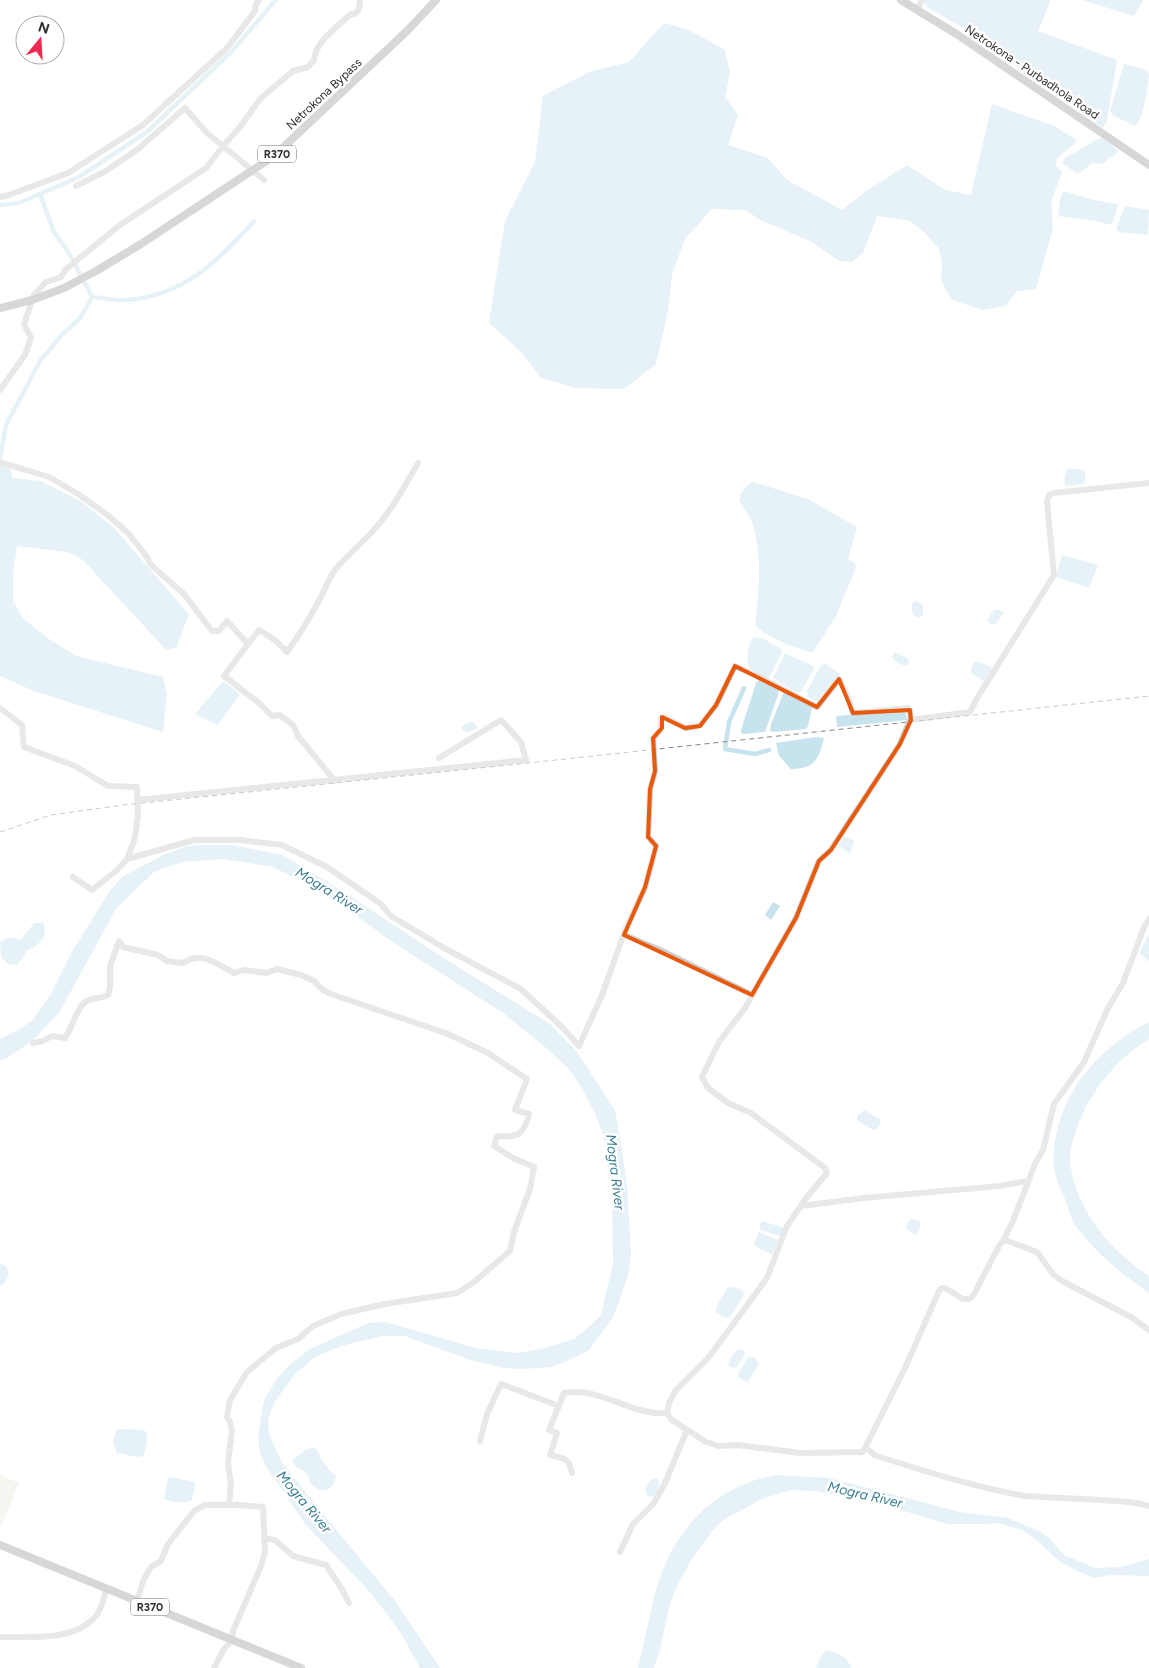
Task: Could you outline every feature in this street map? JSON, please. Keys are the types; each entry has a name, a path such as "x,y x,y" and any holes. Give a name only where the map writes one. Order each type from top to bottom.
{"main road":[{"name":"Netrokona Bypass","path":"32,300 91,274 150,238 274,156 401,37 436,0"},
{"name":"Netrokona - Purbadhola Road","path":"901,0 958,35 1149,165"},
{"path":"0,308 32,300"},
{"name":"R370","path":"0,1545 301,1668"}],"street":[{"path":"0,197 68,173 143,125 227,48 255,11 256,4 260,0"},
{"path":"0,390 25,355 31,338 24,324 34,295 46,282 61,277 65,270 120,225 206,168 260,99 293,71 308,67 314,60 314,54 323,41 351,14 356,14 359,9 360,0"},
{"path":"917,10 922,0"},
{"path":"76,186 106,171 138,149 185,108 207,133 264,180"},
{"path":"0,462 49,477 78,494 109,516 129,534 151,565 184,594 212,631 219,631 227,621 248,644"},
{"path":"335,781 298,736 293,725 280,715 272,716 259,703 224,676 259,630 275,640 287,652 318,604 334,572 388,514 418,463"},
{"path":"911,720 970,712 1054,577 1047,502 1049,495 1149,483"},
{"path":"127,859 194,840 240,840 282,845 327,867 380,904 391,916 446,949 521,989 561,1026 579,1046 602,995 624,934 645,887 656,846 648,838 650,789 655,771 653,738 660,730 661,718 664,717 686,728 700,725 716,705 735,666 817,707 838,679 848,697 853,713 908,708 910,710 911,720 900,744 833,847 819,861 796,918 745,1008 719,1042 702,1077 708,1088 728,1103 751,1113 826,1170 826,1173 787,1226 767,1278 709,1357 676,1390 669,1403 667,1414"},
{"path":"0,708 22,725 24,747 74,766 108,786 137,787 138,815 135,838 127,859 116,872 92,890 73,877"},
{"path":"138,800 526,760 521,742 500,720 438,758"},
{"path":"667,1414 672,1420 706,1442 719,1446 738,1445 801,1454 863,1452 905,1368 939,1291 945,1288 963,1298 969,1299 973,1296 1003,1241 1043,1150 1054,1104 1084,1062 1108,1008 1123,983 1149,919"},
{"path":"624,934 752,995"},
{"path":"33,1043 43,1041 52,1036 65,1038 85,1003 91,999 102,998 108,995 110,988 110,966 119,941 123,947 158,956 167,961 184,963 192,957 204,958 234,973 244,970 266,973 277,969 301,975 314,981 322,990 331,994 448,1034 488,1053 527,1078 515,1110 529,1114 526,1124 520,1134 512,1137 497,1136 494,1146 513,1158 534,1167 530,1188 514,1232 510,1251 474,1282 456,1293 385,1304 340,1314 313,1326 298,1340 276,1348 247,1372 230,1400 227,1417 232,1431 228,1464 229,1505"},
{"path":"801,1206 864,1198 999,1186 1028,1181"},
{"path":"1003,1241 1007,1240 1037,1252 1053,1274 1062,1281 1130,1317 1149,1330"},
{"path":"480,1441 487,1414 501,1384 558,1406"},
{"path":"572,1473 568,1460 550,1455 557,1433 549,1430 564,1393 582,1391 638,1411 667,1414"},
{"path":"620,1552 633,1524 654,1502 665,1483 687,1430"},
{"path":"866,1447 874,1455 945,1478 1011,1494 1118,1501 1149,1506"},
{"path":"137,1601 143,1581 151,1567 160,1561 168,1544 194,1511 205,1505 263,1507 264,1552 261,1566 233,1631 232,1640 224,1649 214,1668"},
{"path":"264,1538 275,1540 293,1556 326,1565 349,1603"},
{"path":"0,1637 43,1638 74,1631 95,1618 107,1588"}],"highlighted area":[{"path":"735,666 817,707 839,679 853,713 910,710 911,720 900,744 831,850 819,861 796,918 752,995 624,935 645,887 656,846 648,837 650,789 655,771 653,738 662,728 662,717 685,728 700,726 716,705"}],"green space":[{"path":"0,1475 19,1483 0,1529"}],"water":[{"path":"925,0 1051,0 1038,31 1117,60 1107,121 1103,128 1018,70 1014,61 987,42 927,7 924,3"},
{"path":"1082,0 1143,0 1134,16"},
{"path":"664,23 689,30 725,50 730,73 725,97 738,115 728,145 768,158 787,180 842,210 866,191 907,165 945,190 971,195 992,104 1054,126 1075,139 1076,143 1057,158 1056,166 1062,172 1051,202 1053,229 1036,289 1017,291 1005,306 983,310 952,300 941,281 942,264 939,249 925,233 910,221 877,216 863,253 852,262 839,261 812,242 760,220 746,210 712,209 685,239 672,274 668,311 656,364 624,389 576,388 541,378 522,353 489,323 505,221 535,162 543,96 589,72 629,62"},
{"path":"1124,64 1141,68 1149,73 1143,110 1135,126 1114,116 1110,111"},
{"path":"1100,138 1106,140 1118,151 1115,156 1110,157 1103,164 1093,163 1078,174 1062,163 1065,158"},
{"path":"1064,191 1093,200 1118,204 1111,225 1058,216 1060,199"},
{"path":"1125,206 1149,210 1148,235 1120,232 1116,229"},
{"path":"0,465 10,468 13,478 41,481 82,502 114,528 189,614 176,648 166,650 83,560 67,552 17,546 13,575 13,601 23,618 46,637 76,656 163,677 167,694 163,732 34,691 0,676"},
{"path":"1069,468 1085,472 1083,484 1066,486 1065,478"},
{"path":"753,482 808,499 857,527 848,559 855,563 856,568 836,616 813,652 782,642 764,633 755,625 759,586 759,558 751,520 739,500 744,489"},
{"path":"1062,555 1098,565 1089,588 1056,577"},
{"path":"915,601 923,605 923,616 917,617 914,615 912,603"},
{"path":"994,610 1004,613 995,625 987,621"},
{"path":"754,637 764,639 783,650 769,678 759,675 749,667 748,652"},
{"path":"895,652 909,659 908,665 900,664 894,660 892,656"},
{"path":"785,653 815,667 801,692 796,692 773,678"},
{"path":"977,661 993,668 984,681 972,674 972,666"},
{"path":"825,663 840,674 817,702 808,697 807,691 821,665"},
{"path":"759,679 779,689 778,695 765,732 744,734 741,733 741,730"},
{"path":"223,681 240,694 218,725 195,714"},
{"path":"784,692 812,707 806,729 770,731"},
{"path":"905,710 907,720 837,727 836,716"},
{"path":"469,722 473,722 477,726 476,729 469,732 462,731 461,727"},
{"path":"816,737 824,738 818,757 811,765 799,769 791,769 779,756 776,743"},
{"path":"844,836 854,841 850,854 839,845"},
{"name":"Mogra River","path":"232,845 283,855 550,1024 577,1052 615,1110 627,1187 631,1252 628,1275 612,1319 589,1350 551,1367 505,1368 470,1360 405,1336 382,1336 341,1346 315,1357 294,1375 274,1403 268,1419 269,1434 281,1461 395,1601 440,1668 420,1668 402,1635 386,1613 368,1590 305,1524 266,1466 260,1454 258,1436 264,1400 278,1377 290,1364 310,1349 368,1323 386,1322 476,1348 517,1353 542,1349 574,1339 601,1315 613,1264 612,1185 603,1135 596,1115 580,1085 568,1068 503,1013 391,941 339,903 314,888 273,867 224,859 182,862 154,872 116,909 59,1013 32,1041 0,1061 0,1039 33,1020 52,992 70,955 110,891 122,877 165,854 188,846"},
{"path":"773,902 780,906 771,920 765,915"},
{"path":"34,923 43,923 45,927 42,940 35,947 26,951 17,965 8,964 1,957 0,943 10,938 21,940"},
{"path":"1149,934 1149,961 1139,953"},
{"path":"1149,1022 1149,1039 1124,1058 1102,1081 1093,1094 1079,1122 1070,1156 1073,1177 1086,1211 1096,1226 1121,1254 1149,1276 1149,1293 1099,1253 1074,1223 1056,1177 1053,1159 1061,1117 1078,1083 1102,1054 1132,1031"},
{"path":"864,1110 880,1119 880,1125 876,1130 857,1120 857,1116"},
{"path":"911,1219 919,1221 921,1225 916,1235 907,1229 907,1223"},
{"path":"762,1221 782,1227 780,1236 761,1230 759,1225"},
{"path":"759,1232 778,1240 772,1254 756,1247 754,1244"},
{"path":"0,1263 6,1266 9,1275 3,1285 0,1285"},
{"path":"727,1288 740,1289 744,1292 744,1295 730,1317 726,1318 716,1312 717,1306"},
{"path":"738,1349 745,1351 744,1356 737,1367 733,1368 728,1365"},
{"path":"748,1357 754,1357 759,1363 748,1382 739,1378 738,1374"},
{"path":"118,1429 144,1430 146,1432 147,1441 144,1456 137,1457 117,1453 113,1441"},
{"path":"314,1448 336,1477 328,1490 319,1490 310,1483 304,1471 295,1466 292,1461 306,1449"},
{"name":"Mogra River","path":"775,1475 830,1478 960,1512 1008,1518 1039,1531 1049,1538 1064,1555 1095,1568 1121,1567 1149,1559 1149,1576 1112,1575 1093,1578 1060,1562 1037,1540 1022,1530 998,1523 948,1524 881,1504 814,1491 790,1490 762,1499 725,1519 713,1530 692,1559 679,1582 670,1604 654,1668 638,1668 662,1571 684,1532 697,1516 713,1502 732,1490 752,1481"},
{"path":"168,1478 194,1482 192,1500 178,1503 164,1499"},
{"path":"653,1478 658,1479 659,1485 657,1494 652,1497 647,1495 646,1488"},
{"path":"826,1650 842,1656 848,1661 851,1668 816,1668"}],"waterway":[{"path":"0,205 19,203 79,177 147,132 231,52 276,0"},
{"path":"0,458 6,425 40,361 61,336 81,317 92,297 69,253 54,232 40,194"},
{"path":"92,297 123,300 166,292 183,284 213,263 254,221"},
{"path":"744,688 729,722 725,749 755,754 769,750"}],"railway":[{"path":"0,832 51,815 123,805 1149,696"}]}
